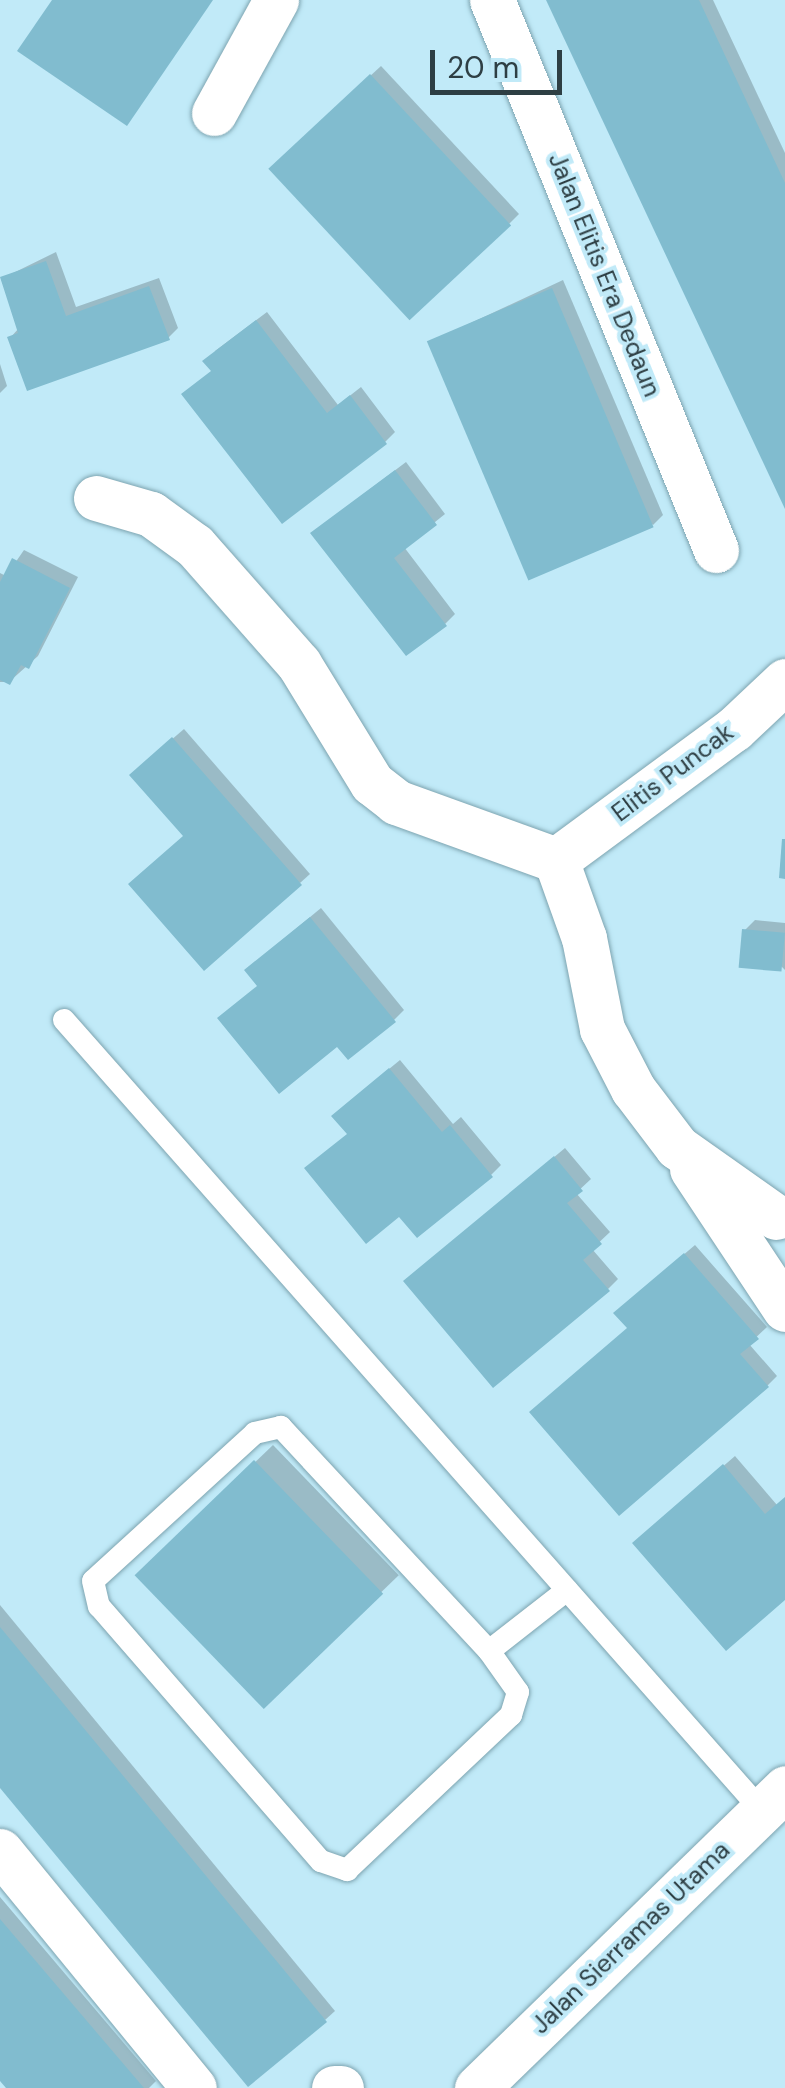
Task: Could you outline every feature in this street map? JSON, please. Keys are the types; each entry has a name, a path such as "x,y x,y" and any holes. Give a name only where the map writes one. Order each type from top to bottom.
{"street":[{"path":"214,113 276,0"},
{"name":"Jalan Elitis Era Dedaun","path":"492,0 716,550"},
{"path":"96,498 151,514 196,546 300,664 384,792 471,834 556,860 584,938 602,1028 632,1089 676,1147 785,1309"},
{"name":"Elitis Puncak","path":"556,860 734,729 785,680"},
{"path":"676,1147 776,1218"},
{"name":"Jalan Sierramas Utama","path":"477,2088 773,1800"},
{"path":"0,1850 194,2088"}],"lane":[{"path":"64,1020 567,1590 773,1800"},
{"path":"281,1428 489,1652 518,1692 511,1716 360,1863 333,1869 98,1606 93,1580 255,1433 281,1428"},
{"path":"489,1652 567,1590"}],"building":[{"path":"52,0 213,0 127,126 17,51"},
{"path":"546,0 699,0 785,183 785,509"},
{"path":"370,74 511,225 410,320 268,169"},
{"path":"46,261 66,316 149,286 170,340 27,391 7,337 18,333 0,277"},
{"path":"552,288 654,527 528,580 427,341"},
{"path":"256,320 327,413 350,395 387,444 282,524 181,394 211,371 202,361"},
{"path":"395,470 437,525 394,558 447,626 406,656 310,533"},
{"path":"12,558 70,588 29,669 21,665 10,685 0,680 0,582"},
{"path":"172,737 302,885 204,971 128,884 183,836 129,775"},
{"path":"785,839 785,879 779,878"},
{"path":"310,917 396,1022 348,1060 337,1047 279,1094 217,1018 257,986 244,970"},
{"path":"742,929 785,933 781,972 739,968"},
{"path":"389,1068 442,1132 450,1125 493,1177 417,1238 399,1217 366,1244 304,1168 347,1134 331,1116"},
{"path":"554,1156 583,1191 567,1203 602,1244 583,1260 610,1291 493,1388 403,1281"},
{"path":"684,1253 759,1339 740,1354 769,1387 619,1516 529,1412 627,1328 613,1313"},
{"path":"254,1460 383,1594 264,1709 135,1575"},
{"path":"723,1464 765,1514 785,1497 785,1600 726,1651 632,1543"},
{"path":"0,1627 327,2022 248,2087 0,1788"},
{"path":"0,1919 144,2088 6,2088 0,2081"}]}
